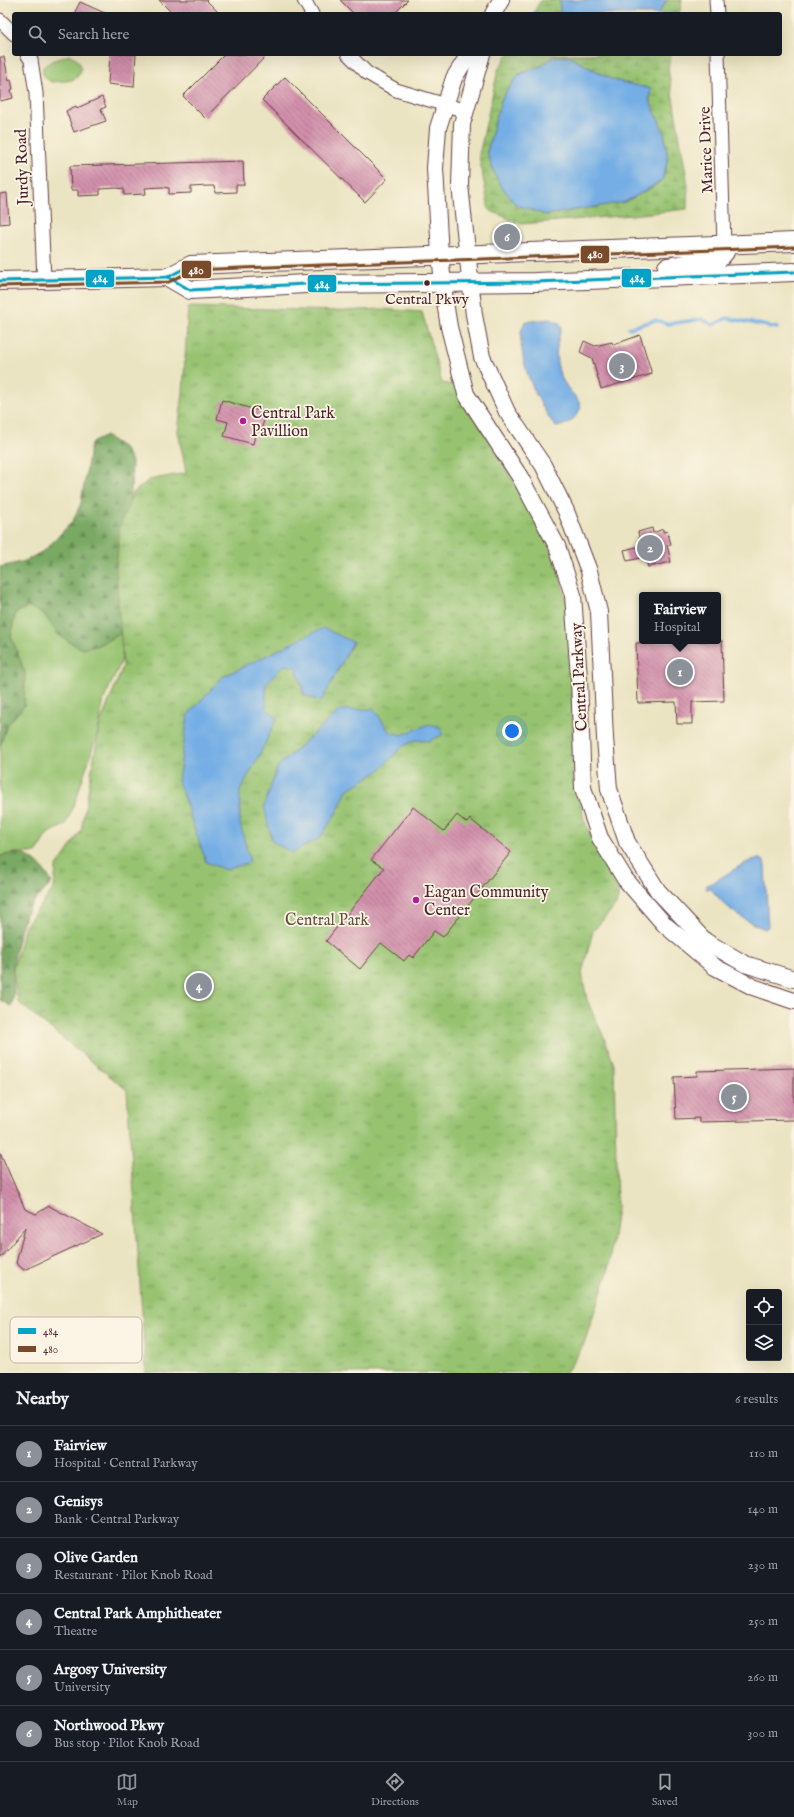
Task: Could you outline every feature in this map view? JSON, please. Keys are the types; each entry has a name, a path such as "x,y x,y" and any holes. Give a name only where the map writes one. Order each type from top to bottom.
{"main road":[{"path":"0,282 168,277 191,265 794,242"},
{"path":"622,278 661,268 720,258 725,252 724,245"},
{"path":"168,277 190,290 306,284 535,282 794,272"}],"street":[{"path":"304,0 311,12"},
{"path":"494,12 501,0"},
{"path":"716,0 717,12"},
{"path":"0,20 12,32"},
{"name":"Jurdy Road","path":"28,56 31,60 36,92 44,280"},
{"path":"350,56 367,73 396,90 466,111"},
{"name":"Central Parkway","path":"467,56 454,78 438,128 435,168 440,255 449,327 466,394 520,477 557,546 573,594 579,678 584,788 600,838 625,879 665,925 715,967 753,987 794,1001"},
{"name":"Central Parkway","path":"481,56 462,124 460,185 474,315 482,357 508,412 543,465 566,511 589,571 599,612 604,738 609,789 627,842 658,891 705,941 745,964 794,979"},
{"name":"Marice Drive","path":"718,56 724,245"}],"green space":[{"path":"541,0 560,0 560,12 534,12"},
{"path":"667,0 682,0 679,12 659,12"},
{"path":"66,56 72,56 80,64 80,74 75,79 68,81 51,82 43,76 43,67 52,61"},
{"path":"507,56 568,56 671,56 668,69 688,185 687,209 521,224 489,210 479,155 498,70","holes":["568,56 613,80 651,89 651,104 663,131 667,153 666,168 662,180 625,202 493,170 487,152 501,100 519,74 543,65 553,57"]},
{"name":"Central Park","path":"188,307 343,311 381,309 422,312 442,383 456,385 540,523 558,568 570,616 573,685 573,769 584,820 602,862 614,882 619,894 616,905 593,931 582,973 587,1000 605,1040 614,1065 617,1208 608,1272 583,1346 566,1373 146,1373 127,1090 18,1002 13,969 25,926 54,888 56,868 81,831 100,724 123,666 116,570 120,525 134,492 149,480 186,473 178,431 183,393"},
{"path":"106,436 124,448 132,461 130,518 120,633 96,646 83,649 69,642 58,634 44,614 28,607 15,613 11,636 25,673 24,706 7,725 0,746 0,567 25,561 45,550 73,521 81,503 91,443"},
{"path":"28,607 44,614 58,634 96,646 125,632 121,662 104,699 98,732 73,808 65,825 47,834 36,853 16,853 0,856 0,746 7,725 24,706 25,673 11,636 15,613"},
{"path":"16,853 33,859 46,873 52,883 31,905 24,920 14,961 14,997 11,1006 0,1000 0,856"}],"water":[{"path":"560,0 667,0 659,12 560,12"},
{"path":"568,56 613,80 651,89 649,99 664,132 668,159 662,180 625,202 546,215 516,205 501,186 493,170 487,152 501,100 518,75 543,65 553,57"},
{"path":"550,319 559,323 562,327 559,335 557,350 558,366 563,380 581,407 577,415 571,421 556,427 536,395 526,370 521,345 521,332 525,322"},
{"path":"323,628 353,642 321,702 304,695 296,667 284,665 266,684 266,708 277,718 240,791 240,824 250,862 226,870 206,862 178,781 188,715 222,677"},
{"path":"374,709 390,732 402,735 429,724 442,728 442,735 429,741 415,740 402,747 379,771 347,790 337,812 320,838 292,853 272,841 264,806 278,766 340,710"},
{"path":"758,858 764,861 765,866 768,927 765,929 749,922 729,908 711,889 706,889 707,885"}],"building":[{"path":"159,0 206,0 218,12 171,12"},
{"path":"340,0 408,0 396,12 352,12"},
{"path":"80,2 102,12 75,12"},
{"path":"110,56 136,56 134,87 108,84"},
{"path":"223,56 266,56 205,118 183,96"},
{"path":"0,57 4,57 9,81 11,80 13,89 11,90 13,98 0,101"},
{"path":"285,77 387,179 365,202 262,100"},
{"path":"102,97 106,107 101,109 106,121 74,132 66,111"},
{"path":"243,161 244,185 236,185 236,192 215,193 214,186 207,186 191,187 191,193 169,194 169,188 162,187 145,188 146,194 124,195 124,189 117,188 100,189 100,195 78,196 78,190 71,190 70,166"},
{"path":"7,193 9,223 0,224 0,194"},
{"path":"640,335 652,374 601,389 592,358 580,352 584,341 595,346 612,342 613,345"},
{"name":"Central Park Pavillion","path":"222,400 266,413 262,427 257,426 253,444 224,436 228,422 217,419"},
{"path":"652,528 653,533 663,529 663,532 667,531 671,544 667,545 671,562 648,567 645,557 627,561 624,550 641,546 638,532"},
{"path":"722,641 724,701 692,702 692,724 677,724 676,702 638,703 636,643 721,644"},
{"name":"Eagan Community Center","path":"413,807 444,831 457,815 467,823 470,819 511,852 443,937 434,931 413,958 409,955 404,961 381,943 360,969 326,941 384,868 371,860"},
{"path":"794,1068 794,1120 699,1122 699,1118 676,1119 674,1077 697,1076 697,1071"},
{"path":"0,1152 25,1209 36,1214 49,1206 102,1234 24,1270 16,1263 25,1228 0,1258"}],"waterway":[{"path":"629,328 656,320 668,324 702,319 713,325 727,318 777,328"}],"transit line":[{"name":"480","path":"0,286 169,282 192,270 794,247"},
{"name":"484","path":"0,281 168,277 191,265 197,265"},
{"name":"484","path":"168,277 190,290 306,284 535,282 794,272"}],"place":[{"name":"Northwood Pkwy","path":"507,237"},
{"name":"Central Pkwy","path":"427,283"},
{"name":"Olive Garden","path":"622,366"},
{"name":"Central Park Pavillion","path":"243,421"},
{"name":"Genisys","path":"650,548"},
{"name":"Fairview","path":"680,672"},
{"name":"Eagan Community Center","path":"416,900"},
{"name":"Central Park Amphitheater","path":"199,986"},
{"name":"Argosy University","path":"734,1097"}]}
